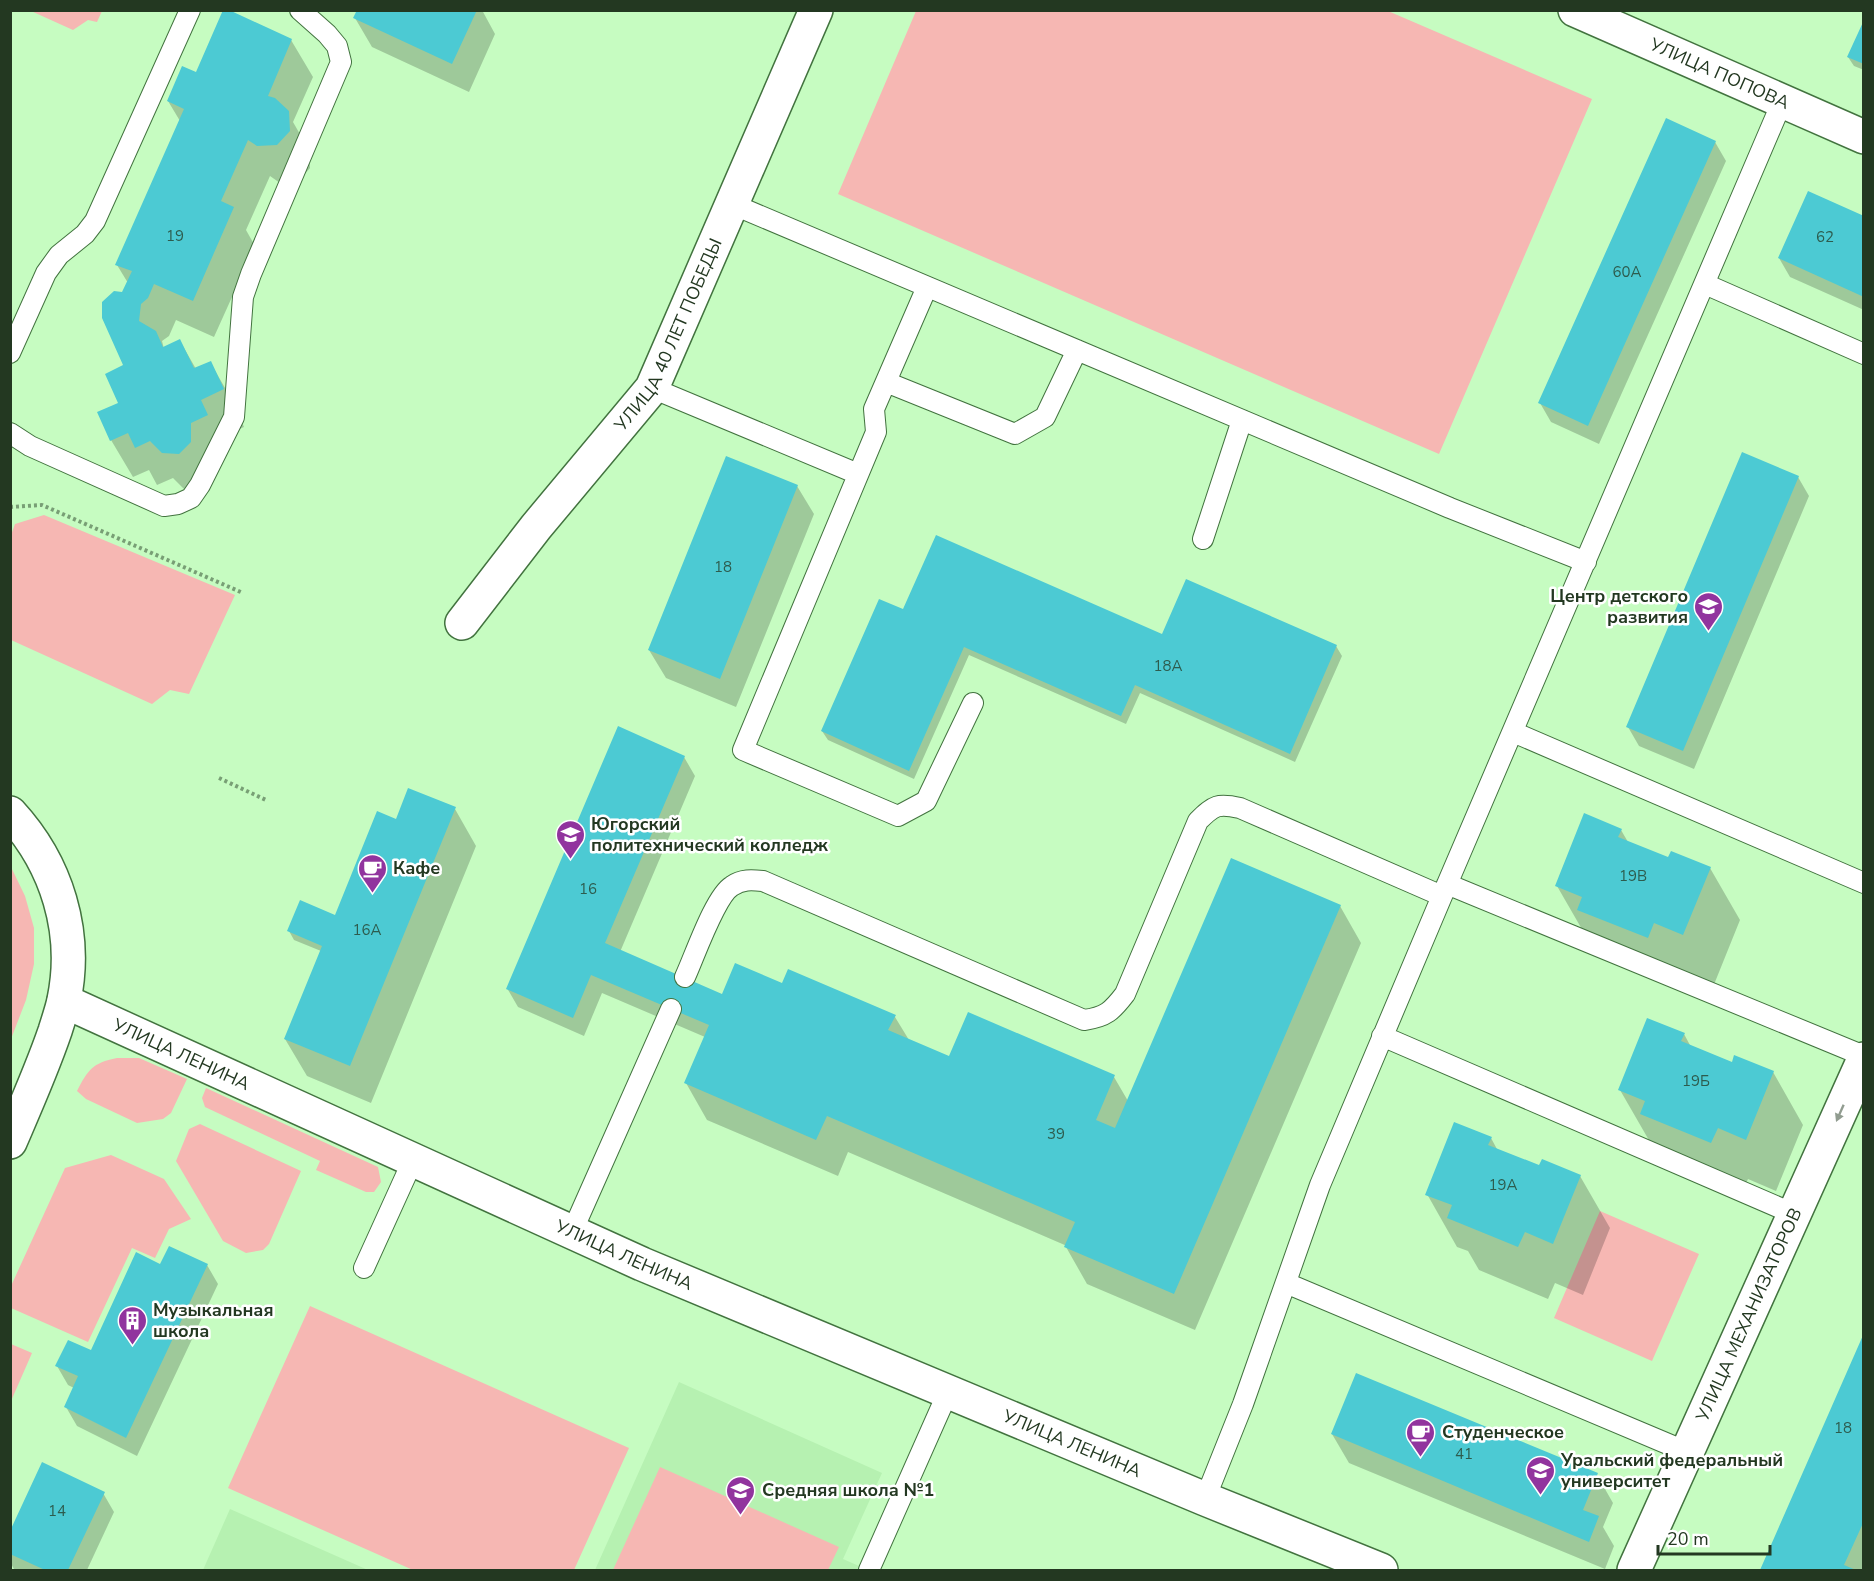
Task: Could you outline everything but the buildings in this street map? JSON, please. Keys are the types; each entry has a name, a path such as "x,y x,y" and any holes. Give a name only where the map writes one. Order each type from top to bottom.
{"street":[{"name":"УЛИЦА 40 ЛЕТ ПОБЕДЫ","path":"462,623 536,527 652,388 816,10"},
{"name":"УЛИЦА ПОПОВА","path":"1575,10 1863,137"},
{"path":"10,813 32,840 46,864 57,888 69,938 69,967 64,1001 32,1093 10,1142"},
{"name":"УЛИЦА ЛЕНИНА","path":"64,1001 642,1264 1381,1570"},
{"name":"УЛИЦА МЕХАНИЗАТОРОВ","path":"1634,1570 1863,1057"}],"lane":[{"path":"10,354 46,273 59,255 85,234 95,221 190,10"},
{"path":"10,433 30,446 164,506 178,504 190,498 200,485 234,417 243,297 341,62 337,46 300,10"},
{"path":"1205,1499 1244,1404 1320,1185 1782,102"},
{"path":"732,204 1439,503 1586,562"},
{"path":"1705,284 1863,354"},
{"path":"927,286 874,409 876,432 743,750 898,816 926,801 973,704"},
{"path":"886,382 1015,434 1045,417 1077,350"},
{"path":"652,388 858,474"},
{"path":"1203,539 1242,420"},
{"path":"1513,732 1863,883"},
{"path":"685,978 719,899 731,886 748,880 764,881 1084,1020 1100,1018 1113,1009 1125,994 1198,821 1210,809 1224,804 1240,808 1863,1057"},
{"path":"572,1232 671,1009"},
{"path":"1382,1036 1794,1214"},
{"path":"364,1268 413,1160"},
{"path":"1286,1284 1687,1452"},
{"path":"869,1570 948,1392"}],"path":[{"path":"10,507 42,505 243,593"},
{"path":"219,778 266,800"}],"shaded area":[{"path":"102,10 97,22 88,20 73,30 31,11"},
{"path":"916,11 1388,11 1592,99 1439,454 838,194"},
{"path":"44,515 235,595 189,694 170,690 152,704 11,640 11,535 15,524"},
{"path":"11,867 25,896 34,928 34,964 26,1000 11,1039"},
{"path":"117,1058 139,1058 187,1079 171,1113 163,1119 137,1123 86,1099 77,1091 92,1068 102,1062"},
{"path":"206,1088 378,1167 381,1182 374,1192 366,1192 316,1170 320,1161 205,1107 202,1098"},
{"path":"200,1124 301,1171 269,1244 263,1250 246,1253 223,1241 176,1161 189,1129"},
{"path":"111,1155 164,1179 191,1219 169,1229 155,1258 132,1248 88,1342 11,1308 11,1286 65,1168"},
{"path":"1600,1211 1699,1254 1652,1361 1554,1318"},
{"path":"310,1306 629,1448 574,1570 413,1570 228,1488"},
{"path":"11,1344 32,1353 11,1401"},
{"name":"Средняя школа №1","path":"679,1382 882,1473 843,1559 868,1570 595,1570"},
{"path":"660,1467 839,1547 828,1570 613,1570"},
{"path":"230,1509 368,1570 203,1570"}],"place":[{"name":"Центр детского развития","path":"1709,632"},
{"name":"Югорский политехнический колледж","path":"570,860"},
{"name":"Кафе","path":"372,894"},
{"name":"Музыкальная школа","path":"132,1346"},
{"name":"Студенческое","path":"1421,1458"},
{"name":"Уральский федеральный университет","path":"1540,1496"},
{"name":"Средняя школа №1","path":"741,1516"}]}
